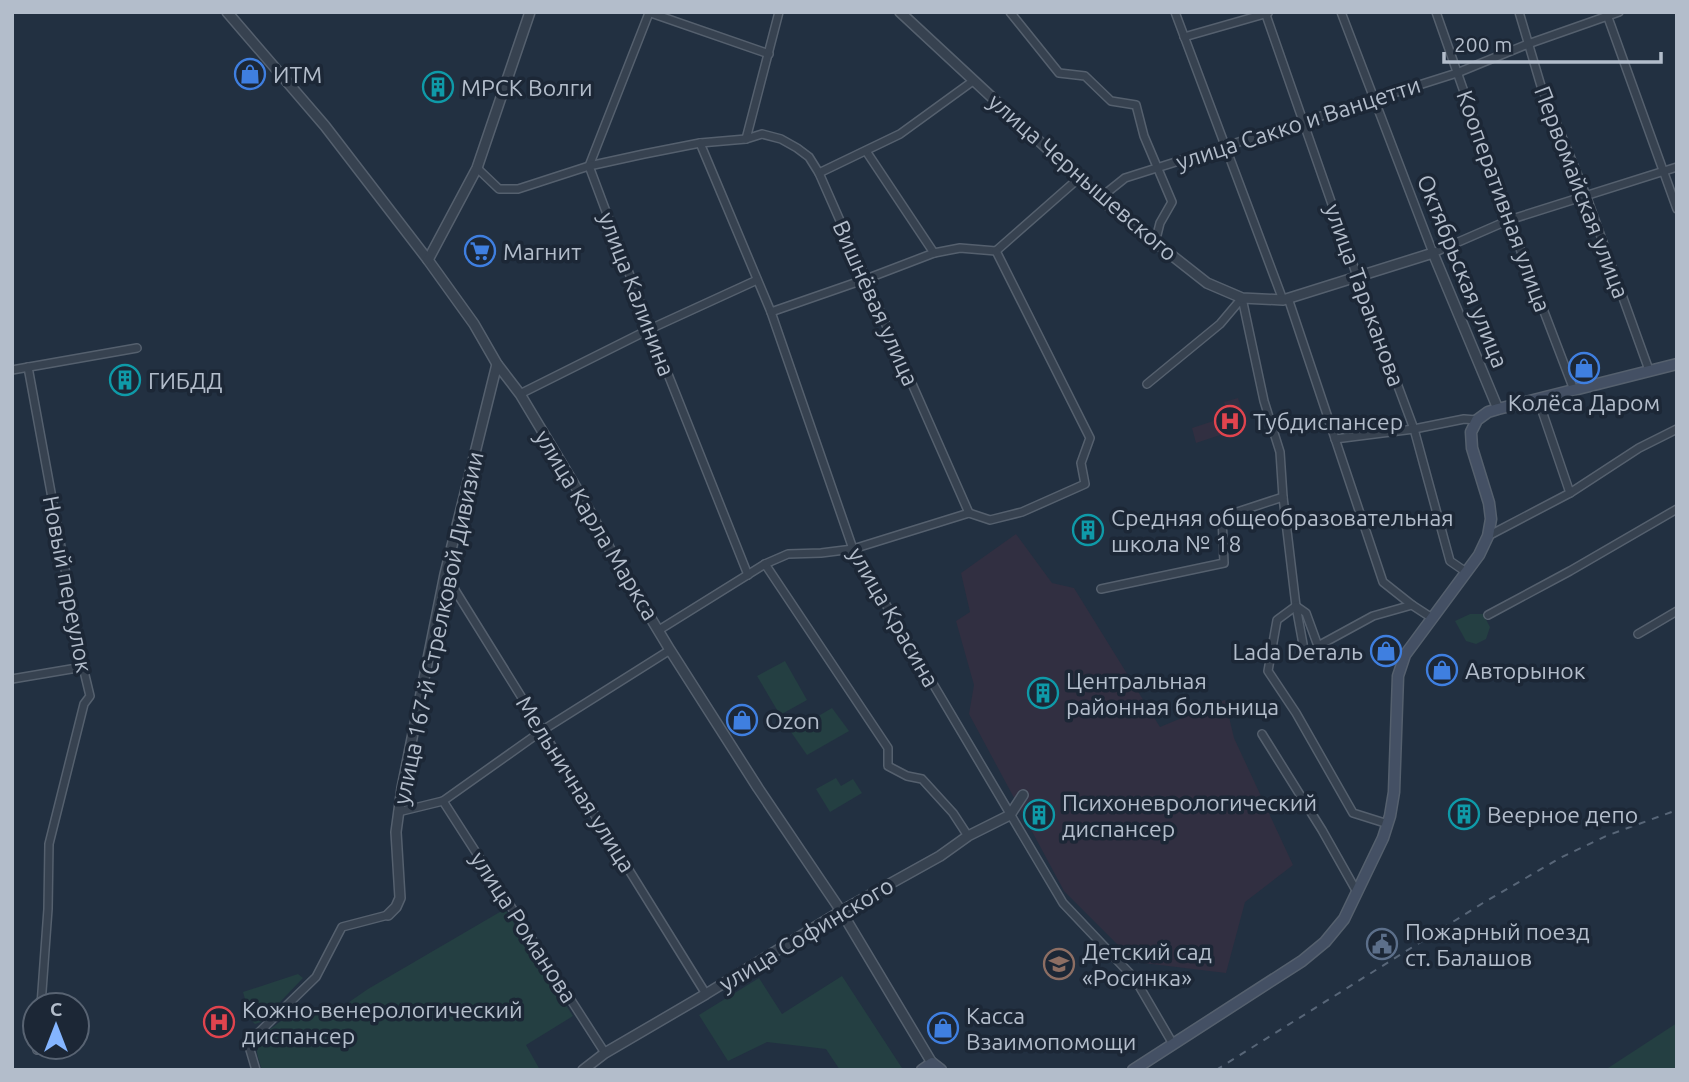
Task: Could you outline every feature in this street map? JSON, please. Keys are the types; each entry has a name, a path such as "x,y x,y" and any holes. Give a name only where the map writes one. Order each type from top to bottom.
{"main road":[{"path":"1133,1070 1302,961 1325,942 1344,919 1388,824 1394,792 1398,676 1405,655 1479,555 1488,536 1491,519 1489,503 1472,448 1471,432 1477,420 1497,409 1677,364"},
{"path":"922,1070 932,1063 941,1070"}],"street":[{"name":"улица Карла Маркса","path":"227,12 325,126 474,324 497,364 520,394 670,650 841,911 932,1063"},
{"path":"428,260 477,168 530,12"},
{"path":"589,166 649,12 769,54"},
{"path":"746,139 779,12"},
{"name":"улица Чернышевского","path":"900,12 1100,198 1207,283 1242,298"},
{"path":"1010,12 1059,73 1085,76 1111,101 1136,106 1144,136 1172,202 1160,223 1155,243"},
{"path":"1175,12 1285,299 1382,582 1432,618"},
{"name":"Октябрьская улица","path":"1341,12 1433,253 1497,409"},
{"name":"Кооперативная улица","path":"1436,12 1508,220 1574,390"},
{"name":"Первомайская улица","path":"1519,12 1541,86 1586,195 1649,370"},
{"name":"улица Сакко и Ванцетти","path":"1100,198 1125,177 1457,73 1607,14 1619,12"},
{"path":"1184,37 1267,13"},
{"name":"улица Тараканова","path":"1267,13 1357,276 1414,429 1450,561 1466,572"},
{"path":"1607,14 1677,209"},
{"path":"819,173 900,134 973,81"},
{"name":"Вишнёвая улица","path":"477,168 499,189 518,189 589,166 700,143 746,139 762,134 781,139 809,157 819,173 969,513"},
{"name":"улица Красина","path":"700,143 771,312 853,549 1063,904 1135,979 1173,1044"},
{"path":"866,151 934,253"},
{"name":"улица Калинина","path":"589,166 650,329 748,575"},
{"path":"1242,298 1285,299 1433,253 1508,220 1677,167"},
{"path":"771,312 934,253 960,248 996,251 1079,178"},
{"path":"659,630 765,564 788,554 853,549 969,513 990,520 1022,512 1084,484 1080,463 1090,438 996,251"},
{"path":"520,394 650,329 757,280"},
{"path":"1147,384 1220,324 1242,298"},
{"path":"1242,298 1264,401 1280,452 1296,606 1306,655"},
{"path":"12,370 137,348"},
{"name":"улица 167-й Стрелковой Дивизии","path":"256,1070 248,1043 316,977 342,927 388,915 400,898 396,832 398,812 444,574 497,364"},
{"name":"Новый переулок","path":"28,367 90,696 84,704 49,844 42,991"},
{"path":"1538,399 1570,493"},
{"path":"1335,439 1414,429 1464,419 1477,420"},
{"path":"1488,536 1570,493 1639,448 1677,429"},
{"path":"1101,589 1224,564 1222,517 1283,497"},
{"path":"1488,615 1677,509"},
{"path":"765,564 888,748 888,766 906,776 922,779 953,813 968,836"},
{"name":"Мельничная улица","path":"444,574 706,994"},
{"path":"1296,606 1306,613 1318,646 1373,616 1412,605"},
{"path":"1296,606 1277,620 1268,671 1297,713 1353,813 1388,824"},
{"path":"1638,634 1677,611"},
{"path":"398,812 443,801 543,730 670,650"},
{"path":"12,679 83,667"},
{"path":"1262,734 1357,892"},
{"path":"1010,815 1023,794"},
{"name":"улица Романова","path":"443,801 605,1053"},
{"name":"улица Софинского","path":"583,1070 605,1053 841,911 940,856 968,836 1010,815"}],"shaded area":[{"name":"Тубдиспансер","path":"1238,398 1247,426 1196,443 1192,428 1229,416 1224,402"},
{"path":"1016,534 1052,583 1074,588 1160,727 1225,700 1234,738 1293,865 1245,902 1226,973 1135,962 1064,891 969,714 974,685 956,621 970,612 961,573"}],"green space":[{"path":"1470,614 1483,614 1490,627 1486,639 1476,644 1466,641 1455,621"},
{"path":"785,661 807,700 780,715 757,676"},
{"path":"832,708 849,731 807,755 791,732"},
{"path":"836,778 841,786 853,779 862,793 830,812 816,789"},
{"path":"505,909 573,1016 526,1045 540,1070 262,1070 257,1053 258,1043 282,1021 309,1009 339,1009 368,989"},
{"path":"298,974 303,978 261,1022 255,1024 251,1020 243,992"},
{"path":"842,976 902,1068 899,1070 840,1070 826,1049 767,1042 728,1061 699,1015 759,978 782,1014"},
{"path":"1677,1023 1677,1070 1605,1070"}],"railway":[{"path":"1216,1070 1560,858 1606,836 1677,810"}],"place":[{"name":"ИТМ","path":"250,74"},
{"name":"МРСК Волги","path":"438,87"},
{"name":"Магнит","path":"480,251"},
{"name":"Колёса Даром","path":"1584,368"},
{"name":"ГИБДД","path":"125,380"},
{"name":"Тубдиспансер","path":"1230,421"},
{"name":"Средняя общеобразовательная школа № 18","path":"1088,530"},
{"name":"Lada Dеталь","path":"1386,651"},
{"name":"Авторынок","path":"1442,670"},
{"name":"Центральная районная больница","path":"1043,693"},
{"name":"Ozon","path":"742,720"},
{"name":"Веерное депо","path":"1464,814"},
{"name":"Психоневрологический диспансер","path":"1039,815"},
{"name":"Пожарный поезд ст. Балашов","path":"1382,944"},
{"name":"Детский сад «Росинка»","path":"1059,964"},
{"name":"Кожно-венерологический диспансер","path":"219,1022"},
{"name":"Касса Взаимопомощи","path":"943,1028"}]}
